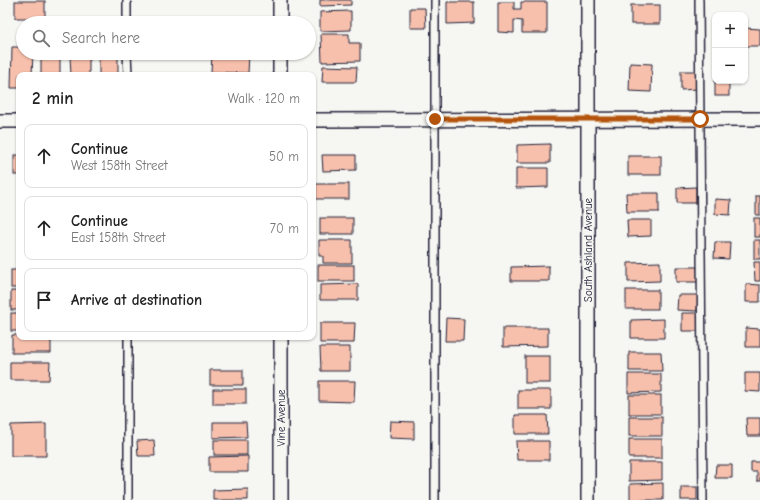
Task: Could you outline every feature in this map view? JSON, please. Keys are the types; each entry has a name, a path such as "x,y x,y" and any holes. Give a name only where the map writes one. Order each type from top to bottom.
{"street":[{"path":"280,0 280,16"},
{"name":"South Ashland Avenue","path":"588,0 588,500"},
{"path":"280,60 280,72"},
{"path":"316,120 760,119"},
{"path":"0,121 16,120"},
{"name":"Vine Avenue","path":"281,340 281,500"}],"lane":[{"path":"127,0 128,16"},
{"path":"435,0 435,500"},
{"path":"699,0 703,500"},
{"path":"128,60 128,72"},
{"path":"128,340 128,500"}],"building":[{"path":"320,0 351,0 351,5 320,6"},
{"path":"15,1 45,1 45,16 16,16 15,18"},
{"path":"447,2 474,2 474,23 447,24"},
{"path":"498,2 514,2 514,9 521,9 521,2 547,2 547,33 522,33 522,21 514,20 514,33 498,32"},
{"path":"631,5 660,5 660,24 631,24"},
{"path":"410,8 425,8 426,28 410,28"},
{"path":"351,11 351,30 320,31 320,12"},
{"path":"748,28 760,29 760,46 748,46"},
{"path":"321,34 349,34 349,43 360,43 360,61 322,62"},
{"path":"12,47 16,47 16,60 33,60 32,72 16,72 16,88 11,88"},
{"path":"41,60 60,60 60,72 41,72"},
{"path":"70,60 89,60 89,72 71,72"},
{"path":"99,60 118,60 118,72 99,72"},
{"path":"212,60 249,60 248,72 211,72"},
{"path":"630,63 652,64 651,92 629,91"},
{"path":"323,66 357,67 356,82 322,82"},
{"path":"681,71 698,71 698,89 681,90"},
{"path":"715,84 729,84 729,96 715,96"},
{"path":"550,144 550,163 517,163 517,145"},
{"path":"14,155 16,155 16,175 14,175"},
{"path":"322,155 356,155 356,170 323,171"},
{"path":"628,156 661,156 661,175 628,175"},
{"path":"516,168 548,168 548,187 516,188"},
{"path":"316,184 349,184 349,199 316,199"},
{"path":"696,187 696,203 677,203 677,188"},
{"path":"626,193 659,193 659,212 627,212"},
{"path":"756,196 760,196 760,215 756,215"},
{"path":"715,199 731,200 730,215 715,214"},
{"path":"320,218 353,218 353,234 320,234"},
{"path":"754,218 760,218 760,237 754,237"},
{"path":"627,220 651,220 651,236 628,237"},
{"path":"319,240 352,240 352,263 323,263 323,256 319,256"},
{"path":"754,240 760,240 760,259 754,259"},
{"path":"715,242 730,242 729,259 714,258"},
{"path":"660,262 660,281 628,282 628,263"},
{"path":"754,262 760,262 760,281 755,281"},
{"path":"318,265 354,265 354,281 318,281"},
{"path":"549,266 549,281 511,281 511,267"},
{"path":"676,267 697,267 698,282 676,282"},
{"path":"11,270 16,270 16,288 11,288"},
{"path":"358,284 358,300 320,300 320,285"},
{"path":"746,284 760,285 760,302 746,302"},
{"path":"626,290 658,290 658,309 626,309"},
{"path":"11,291 16,291 16,310 11,310"},
{"path":"678,295 698,295 697,311 677,310"},
{"path":"11,313 16,313 16,331 11,331"},
{"path":"682,313 698,313 699,331 682,331"},
{"path":"446,318 464,319 463,341 445,341"},
{"path":"664,319 664,338 631,338 631,320"},
{"path":"320,323 355,323 354,343 320,343"},
{"path":"503,328 548,328 548,346 503,347"},
{"path":"746,328 760,329 760,347 746,347"},
{"path":"12,335 16,335 16,340 51,340 51,353 12,353"},
{"path":"320,347 350,347 350,371 321,371"},
{"path":"629,352 661,352 662,371 629,371"},
{"path":"525,356 550,356 550,383 525,383"},
{"path":"10,362 50,362 49,380 10,380"},
{"path":"210,370 243,370 243,385 210,385"},
{"path":"745,373 760,373 760,392 745,391"},
{"path":"628,374 661,374 661,392 628,393"},
{"path":"319,381 355,381 354,402 319,401"},
{"path":"213,389 246,389 246,404 213,404"},
{"path":"518,390 551,390 551,409 518,409"},
{"path":"629,395 661,395 661,414 629,414"},
{"path":"515,415 547,415 548,434 515,434"},
{"path":"629,417 662,417 662,436 629,436"},
{"path":"746,418 760,418 760,436 747,436"},
{"path":"390,421 414,422 414,439 389,438"},
{"path":"213,422 246,422 247,437 213,438"},
{"path":"46,424 46,456 11,456 11,425"},
{"path":"629,439 662,439 662,458 629,458"},
{"path":"154,440 155,456 138,456 137,441"},
{"path":"214,440 247,440 247,455 214,455"},
{"path":"516,441 549,441 549,460 517,460"},
{"path":"248,456 248,472 209,472 209,457"},
{"path":"629,462 662,462 662,480 629,481"},
{"path":"751,462 760,462 760,481 757,481 757,472 751,472"},
{"path":"716,465 732,465 732,478 715,478"},
{"path":"663,483 663,500 630,500 630,484"},
{"path":"681,487 697,487 697,500 681,500"},
{"path":"248,489 248,500 213,500 213,490"}],"route":[{"path":"435,119 700,119"}]}
